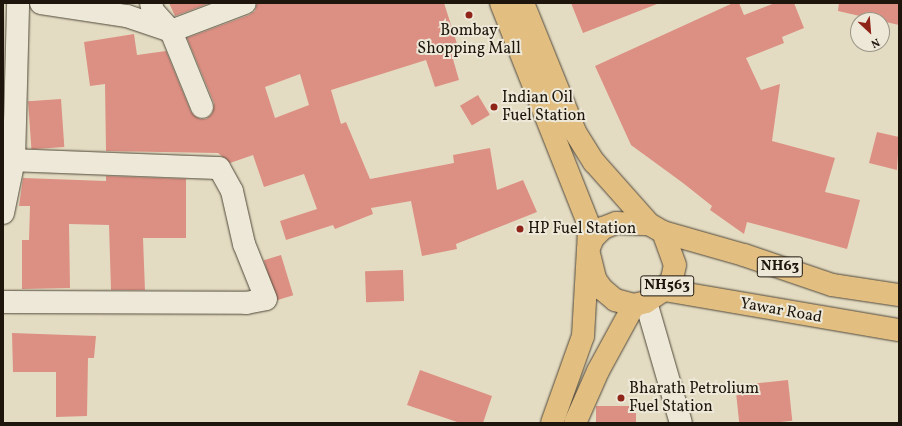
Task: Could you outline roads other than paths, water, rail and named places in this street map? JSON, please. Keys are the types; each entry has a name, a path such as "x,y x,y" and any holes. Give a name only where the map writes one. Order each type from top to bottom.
{"highway":[{"name":"NH563","path":"501,3 589,225 588,250 594,279 602,289 615,300 640,303 664,290 672,279 675,265 671,249 656,228 594,162 575,132 523,3"},
{"name":"NH63","path":"552,423 583,336 588,250 593,238 603,228 616,223 656,228 744,255 832,285 899,295"},
{"name":"Yawar Road","path":"664,290 899,330"},
{"path":"574,423 598,371 640,303"}],"street":[{"path":"3,213 14,160 18,3"},
{"path":"42,3 127,16 171,31 245,3"},
{"path":"151,3 153,10 171,31 202,107"},
{"path":"3,302 246,304 266,299 244,244 232,191 219,168 14,160"},
{"path":"640,303 681,423"}],"place":[{"name":"Bombay Shopping Mall","path":"469,15"},
{"name":"Indian Oil Fuel Station","path":"494,107"},
{"name":"HP Fuel Station","path":"520,229"},
{"name":"Bharath Petrolium Fuel Station","path":"621,398"}]}
